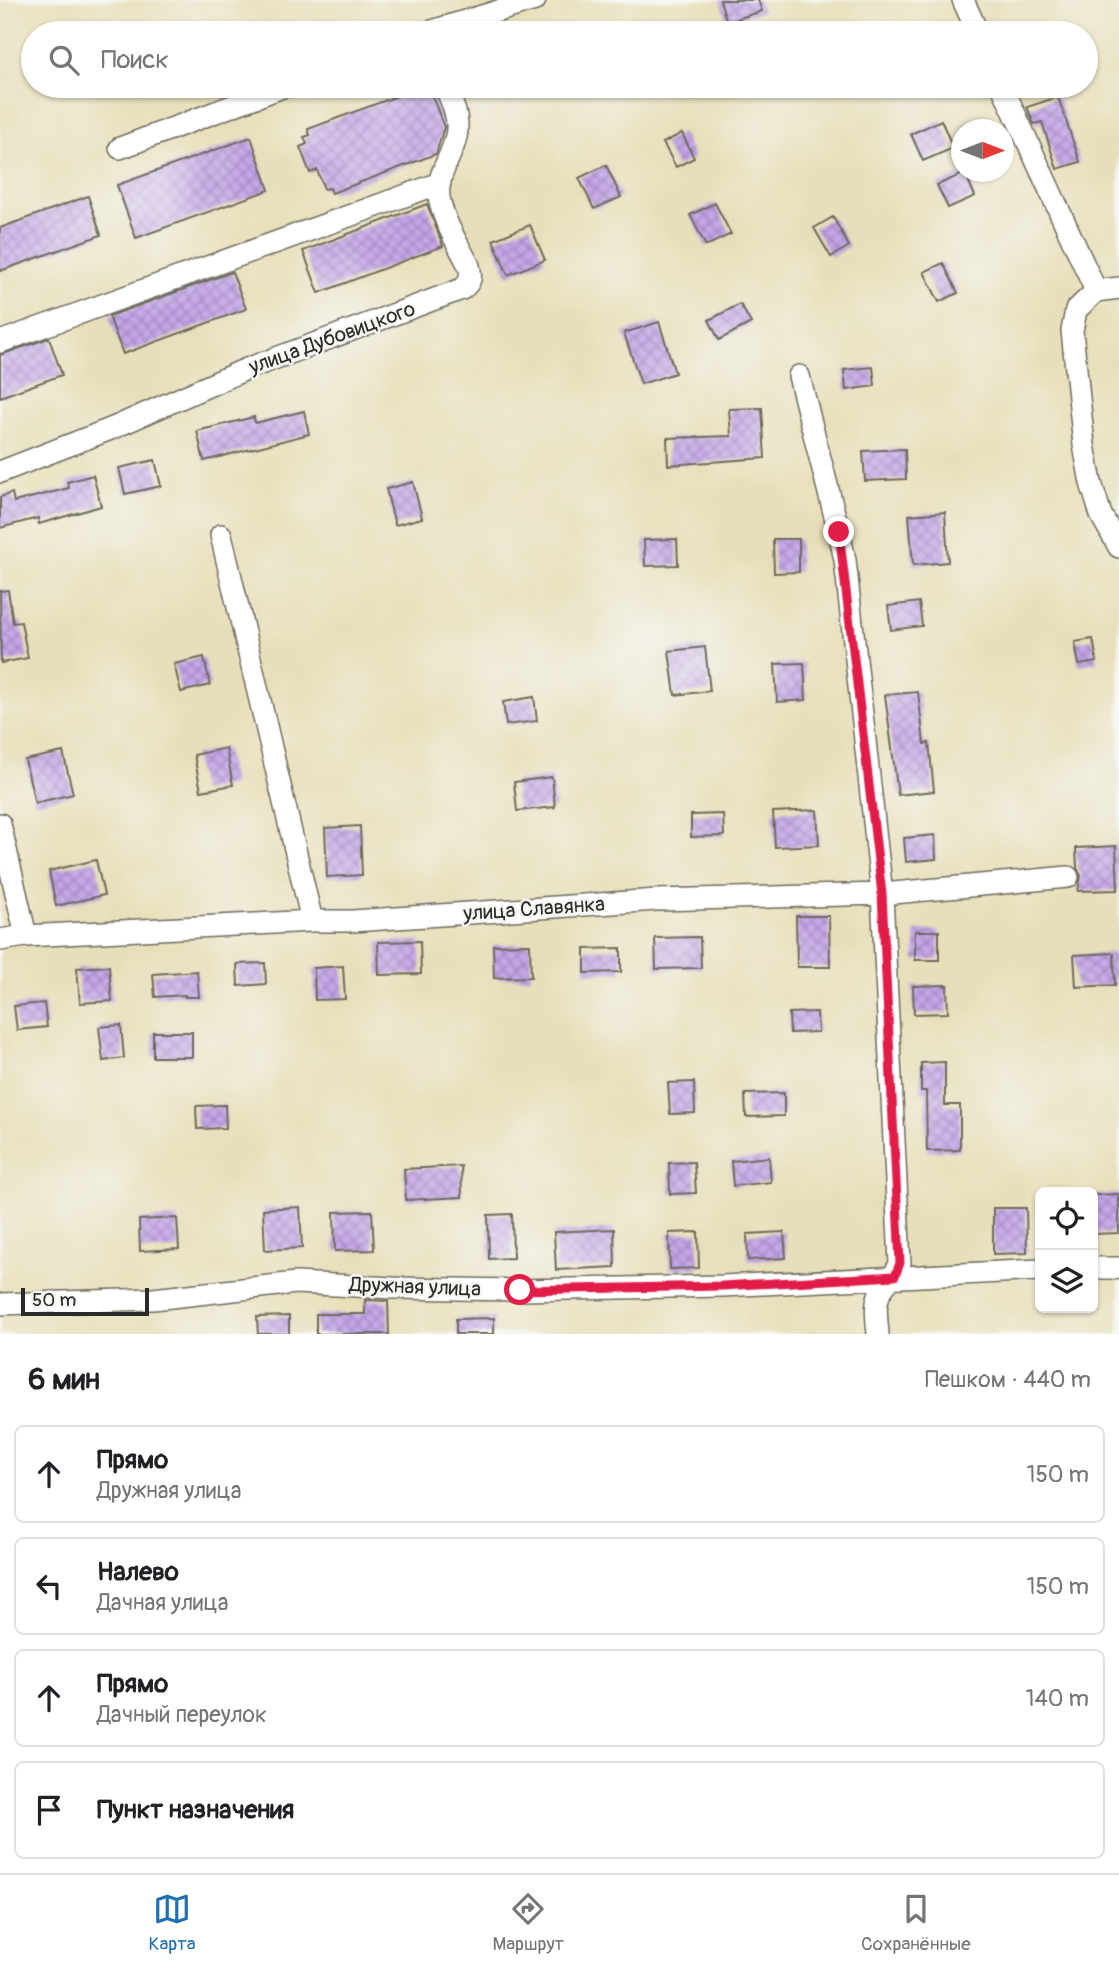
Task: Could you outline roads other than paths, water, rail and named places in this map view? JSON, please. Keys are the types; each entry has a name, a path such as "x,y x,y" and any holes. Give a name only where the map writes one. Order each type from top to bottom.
{"street":[{"path":"465,21 535,0"},
{"path":"963,0 973,21"},
{"path":"120,148 253,98"},
{"name":"улица Дубовицкого","path":"0,472 113,428 244,370 462,289 469,284 469,266 443,212 439,195 440,183 455,143 457,128 449,98"},
{"path":"1007,98 1096,292"},
{"path":"0,342 440,183"},
{"path":"1119,288 1096,292 1076,310 1072,331 1084,446 1091,483 1101,515 1119,547"},
{"path":"799,376 845,560 882,894 900,1263 895,1276 881,1290 877,1302 878,1334"},
{"path":"221,535 312,921"},
{"path":"0,824 26,936"},
{"name":"улица Славянка","path":"0,940 26,936 353,921 657,901 882,894 1068,877"},
{"path":"1098,1268 1119,1268"},
{"name":"Дружная улица","path":"0,1304 153,1299 296,1283 520,1290 722,1286 1035,1270"}]}
